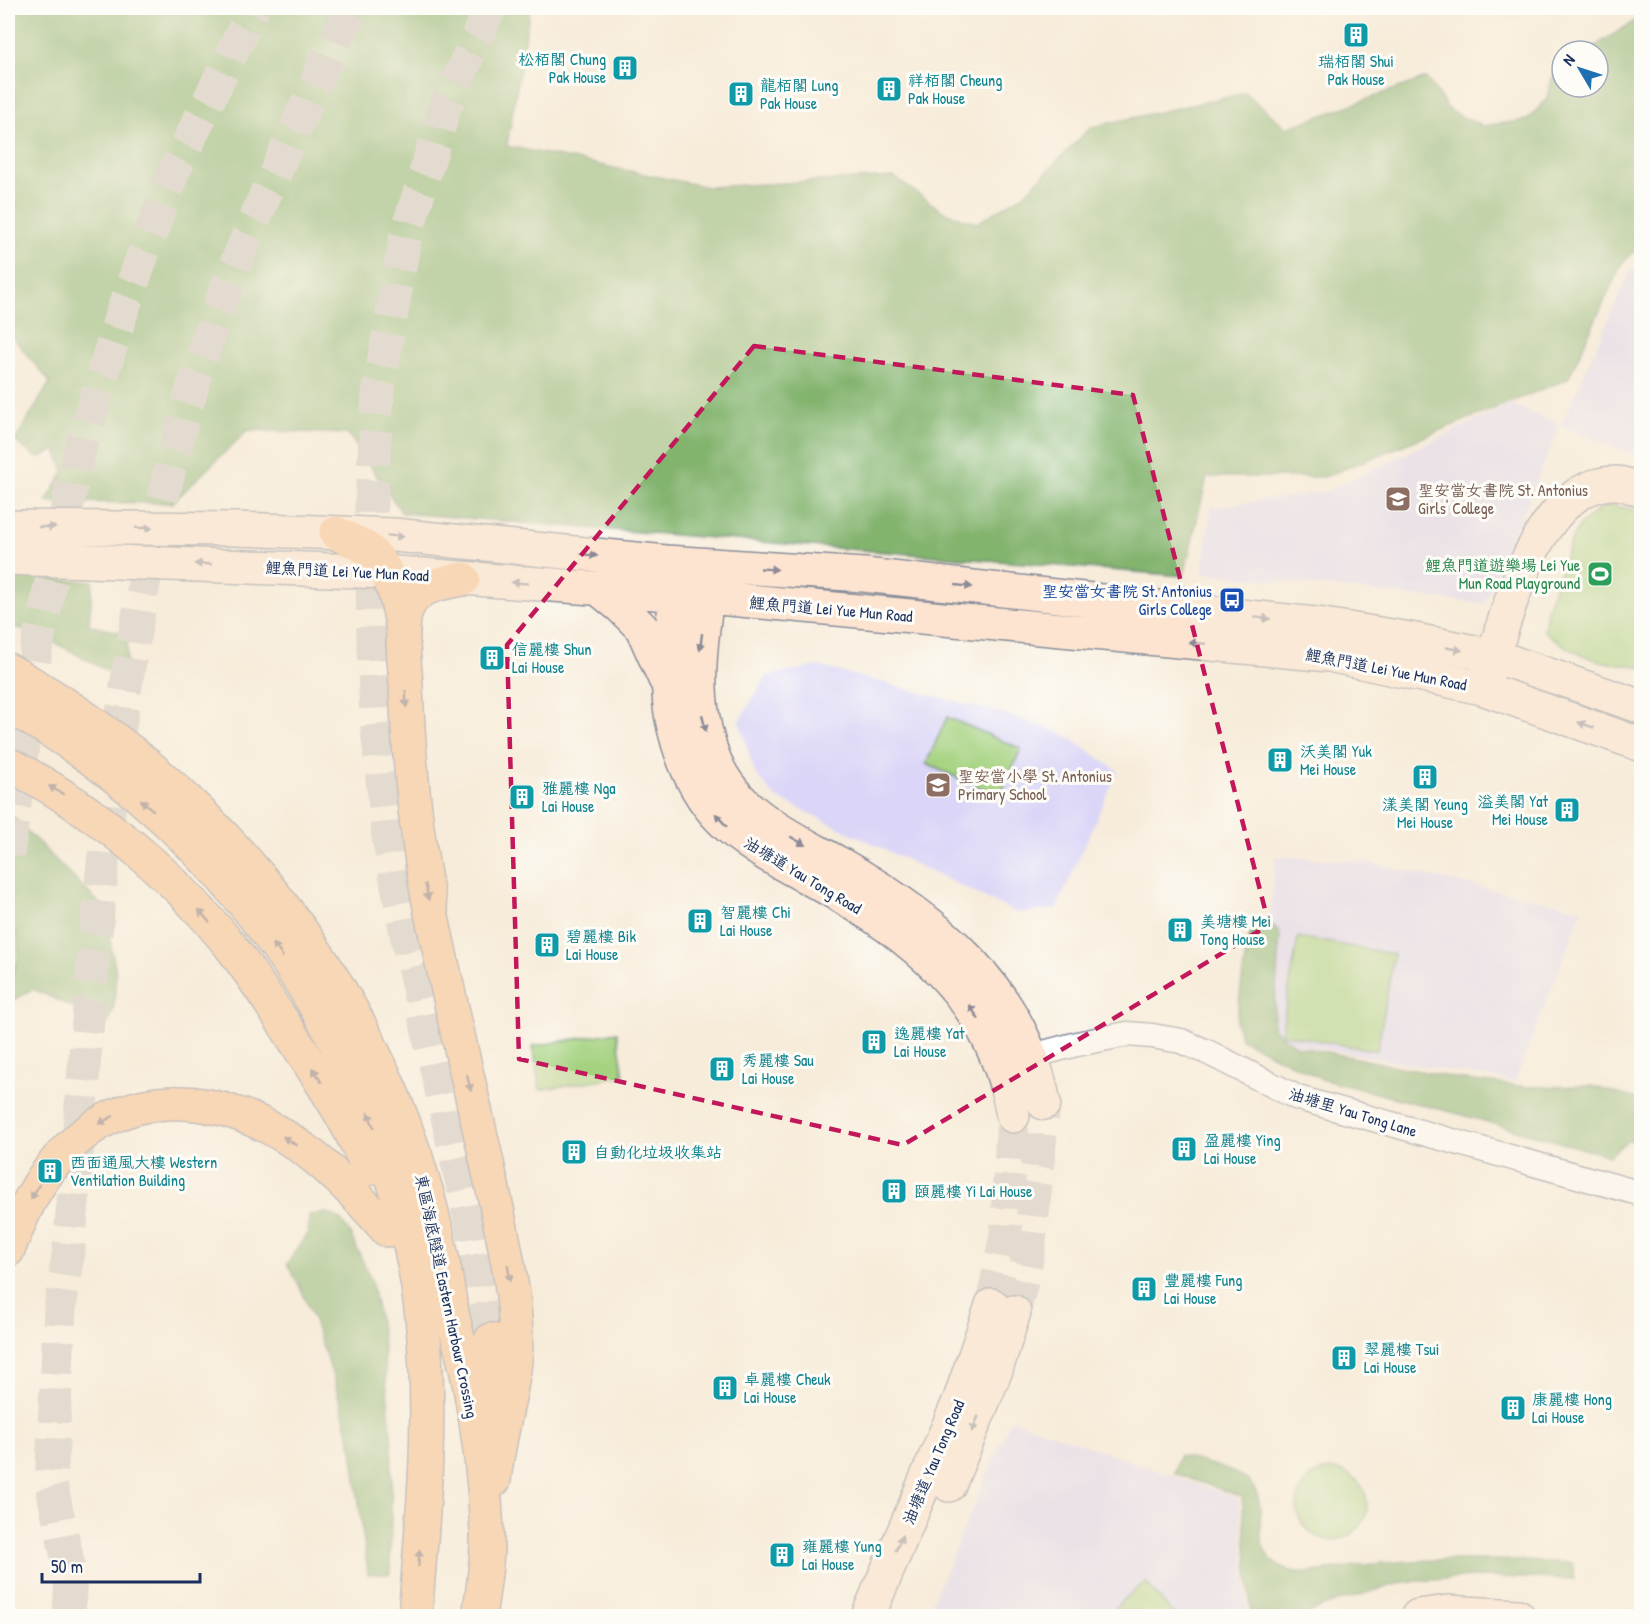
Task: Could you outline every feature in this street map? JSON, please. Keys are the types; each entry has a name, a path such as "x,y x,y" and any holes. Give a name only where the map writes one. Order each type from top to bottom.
{"highway":[{"path":"336,533 368,549 378,560 398,600 404,640"},
{"path":"463,579 419,592 408,606 404,621 404,640 409,754 417,831 433,921 501,1224 513,1296 516,1336 513,1375 498,1446 488,1535"},
{"name":"東區海底隧道 Eastern Harbour Crossing","path":"8,670 101,728 180,794 216,829 282,904 311,944 358,1021 404,1121 434,1217 452,1314 470,1387 488,1535 479,1617"},
{"name":"東區海底隧道 Eastern Harbour Crossing","path":"8,706 108,773 160,816 195,849 258,922 286,961 327,1027 357,1087 391,1177 404,1224 422,1319 428,1404 415,1617"},
{"path":"8,764 65,796 99,819 171,881 229,945 285,1025 352,1134 378,1196 409,1303 426,1455"},
{"path":"8,1250 42,1180 70,1146 93,1127 132,1108 180,1101 214,1106 251,1119 304,1149 353,1192 387,1230"},
{"path":"491,1340 498,1446"}],"main road":[{"path":"1482,688 1509,609 1545,526 1560,508 1583,491 1615,483 1628,485 1641,491"},
{"name":"鯉魚門道 Lei Yue Mun Road","path":"8,527 237,529 394,535 694,580 1329,656 1482,688 1641,744"},
{"name":"鯉魚門道 Lei Yue Mun Road","path":"8,558 385,572 600,589 694,580 864,575 1324,625 1410,639 1494,656 1641,707"},
{"name":"油塘道 Yau Tong Road","path":"694,580 670,640 669,688 672,717 686,766 695,787 725,825 745,842 858,907 902,937 952,982 983,1027 1000,1064 1009,1092 1013,1116"},
{"name":"油塘道 Yau Tong Road","path":"694,580 702,720 713,758 731,789 759,818 921,916 972,962 1001,997 1021,1031 1032,1056 1044,1103"},
{"path":"600,589 642,628 669,688"},
{"name":"油塘道 Yau Tong Road","path":"868,1617 960,1399 1003,1309 996,1370 893,1617"},
{"path":"1418,1617 1447,1612 1518,1617"}],"street":[{"name":"油塘里 Yau Tong Lane","path":"1000,1064 1127,1034 1181,1041 1298,1098 1641,1194"}],"highlighted area":[{"path":"754,346 1133,395 1269,925 903,1145 519,1059 507,645"}],"shaded area":[{"path":"1631,268 1641,273 1641,457 1561,426"},
{"name":"聖安當女書院 St. Antonius Girls' College","path":"1510,404 1561,424 1484,604 1202,573 1211,507 1325,492"},
{"name":"聖安當小學 St. Antonius Primary School","path":"818,666 1019,718 1066,735 1118,771 1056,909 1017,913 775,797 755,773 739,721 767,676"},
{"path":"1275,856 1365,862 1583,909 1515,1082 1260,1038"},
{"path":"1011,1419 1239,1499 1248,1611 1242,1616 926,1616"}],"green space":[{"path":"8,8 530,8 507,146 708,187 894,177 944,212 977,223 1024,195 1091,127 1245,93 1287,128 1426,78 1450,111 1482,126 1527,120 1546,100 1550,86 1550,99 1610,99 1610,39 1606,39 1641,17 1641,245 1622,263 1568,379 1324,477 1207,477 1184,576 402,513 348,434 248,430 172,503 46,502 64,472 56,450 37,458 15,441 50,382 8,332"},
{"name":"鯉魚門道遊樂場 Lei Yue Mun Road Playground","path":"1610,505 1627,508 1641,514 1641,668 1604,662 1580,654 1544,631 1547,609 1572,538 1581,524 1595,512"},
{"path":"9,578 93,581 89,625 128,634 126,682 83,657 8,625"},
{"path":"947,717 1021,749 1000,796 926,764"},
{"path":"8,812 104,908 116,973 114,1006 108,1023 33,989 8,1003 8,978 16,968 19,951 18,933 8,927"},
{"path":"1258,925 1274,926 1280,935 1273,1029 1296,1046 1465,1080 1529,1087 1592,1086 1641,1100 1641,1139 1627,1141 1609,1156 1459,1114 1324,1080 1241,1039 1236,1023 1247,944 1252,931"},
{"path":"8,927 18,933 21,956 8,978"},
{"path":"1298,937 1394,954 1377,1051 1281,1034"},
{"path":"617,1032 624,1076 540,1090 533,1046"},
{"path":"328,1213 340,1219 350,1233 371,1280 382,1334 392,1445 390,1574 368,1574 352,1448 333,1376 311,1313 287,1264 308,1233 309,1215"},
{"path":"1179,1455 1224,1469 1247,1480 1259,1500 1264,1549 1270,1559 1289,1571 1310,1572 1415,1561 1520,1561 1572,1563 1575,1579 1475,1577 1404,1582 1325,1605 1303,1616 1246,1616 1251,1612 1242,1497 1174,1473"},
{"path":"1332,1470 1345,1473 1357,1480 1364,1492 1367,1505 1364,1518 1357,1530 1345,1537 1332,1540 1319,1537 1307,1530 1300,1518 1297,1505 1300,1492 1307,1480 1319,1473"},
{"path":"1145,1582 1175,1616 1116,1616 1111,1611"}],"tunnel":[{"path":"8,855 36,651 79,453 121,315 173,173 254,8"},
{"path":"69,1616 71,1575 51,1483 60,1309 69,1249 98,911 110,799 126,687 146,576 171,466 211,329 267,190 328,55 353,8"},
{"path":"490,8 445,108 405,238 378,393 371,504 376,719 388,837 407,939 473,1233 491,1340"},
{"path":"1014,1312 1030,1243 1044,1103"},
{"path":"992,1305 1006,1234 1013,1116"}],"place":[{"name":"瑞栢閣 Shui Pak House","path":"1356,35"},
{"name":"松栢閣 Chung Pak House","path":"625,68"},
{"name":"祥栢閣 Cheung Pak House","path":"889,89"},
{"name":"龍栢閣 Lung Pak House","path":"741,94"},
{"name":"聖安當女書院 St. Antonius Girls' College","path":"1398,499"},
{"name":"鯉魚門道遊樂場 Lei Yue Mun Road Playground","path":"1600,574"},
{"name":"聖安當女書院 St. Antonius Girls College","path":"1232,600"},
{"name":"信麗樓 Shun Lai House","path":"492,658"},
{"name":"沃美閣 Yuk Mei House","path":"1280,760"},
{"name":"漾美閣 Yeung Mei House","path":"1425,777"},
{"name":"聖安當小學 St. Antonius Primary School","path":"938,785"},
{"name":"雅麗樓 Nga Lai House","path":"522,797"},
{"name":"溢美閣 Yat Mei House","path":"1567,810"},
{"name":"智麗樓 Chi Lai House","path":"700,921"},
{"name":"美塘樓 Mei Tong House","path":"1180,930"},
{"name":"碧麗樓 Bik Lai House","path":"547,945"},
{"name":"逸麗樓 Yat Lai House","path":"874,1042"},
{"name":"秀麗樓 Sau Lai House","path":"722,1069"},
{"name":"盈麗樓 Ying Lai House","path":"1184,1149"},
{"name":"自動化垃圾收集站","path":"574,1152"},
{"name":"西面通風大樓 Western Ventilation Building","path":"50,1171"},
{"name":"頤麗樓 Yi Lai House","path":"894,1191"},
{"name":"豐麗樓 Fung Lai House","path":"1144,1289"},
{"name":"翠麗樓 Tsui Lai House","path":"1344,1358"},
{"name":"卓麗樓 Cheuk Lai House","path":"725,1388"},
{"name":"康麗樓 Hong Lai House","path":"1513,1408"},
{"name":"雍麗樓 Yung Lai House","path":"782,1555"}]}
